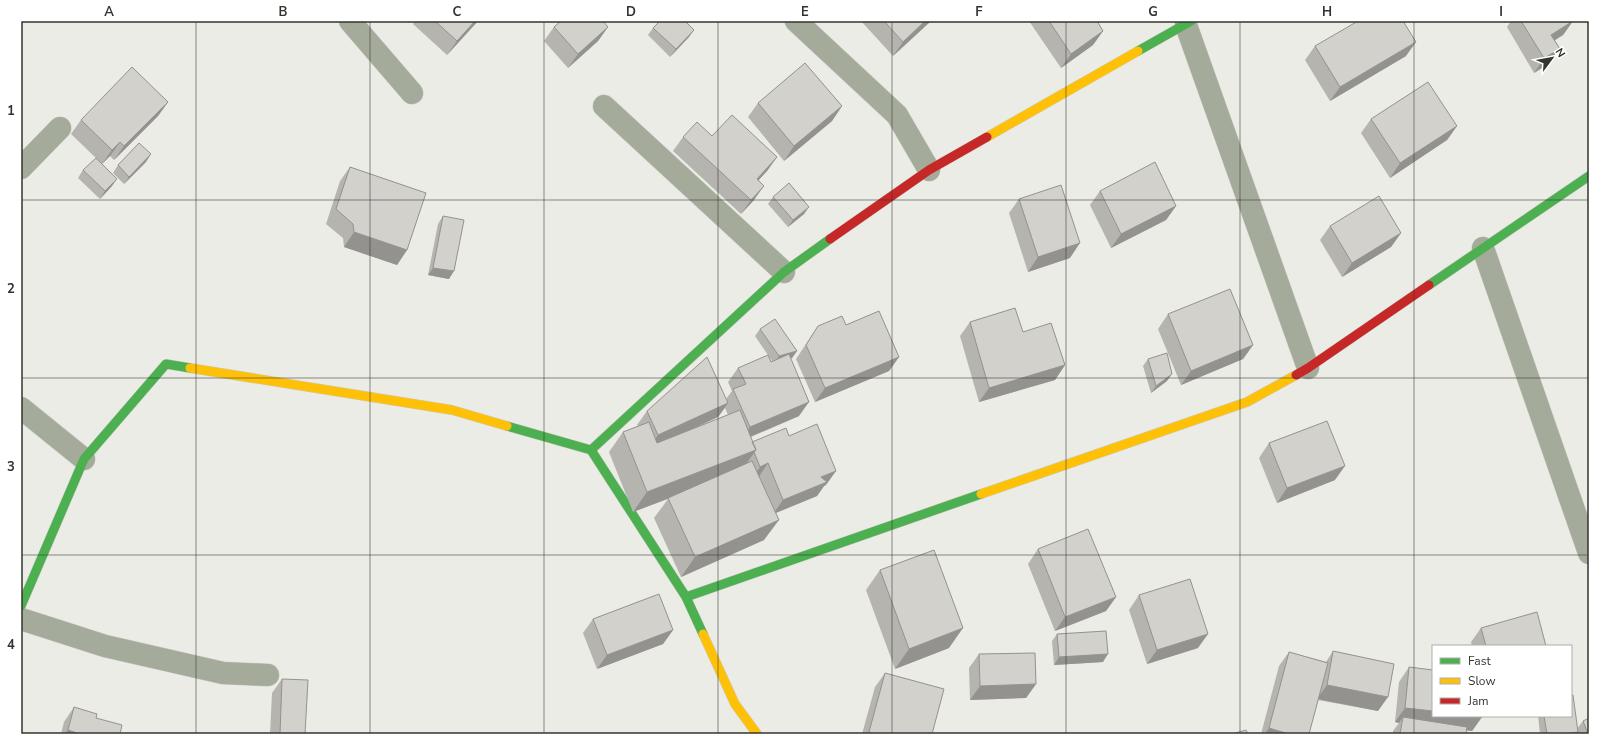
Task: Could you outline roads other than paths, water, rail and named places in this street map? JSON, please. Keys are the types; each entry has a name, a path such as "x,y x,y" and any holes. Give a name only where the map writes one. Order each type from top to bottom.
{"street":[{"path":"350,21 412,93"},
{"path":"796,21 897,115 929,170"},
{"path":"591,450 784,272 929,170 1188,23 1308,368"},
{"path":"604,106 784,272"},
{"path":"21,168 60,128"},
{"path":"686,597 1247,402 1308,368 1589,176"},
{"path":"1483,248 1589,553"},
{"path":"21,606 84,459 166,364 452,410 591,450 686,597 735,704 757,734"},
{"path":"21,408 84,459"},
{"path":"21,618 105,646 223,673 268,676"}]}
